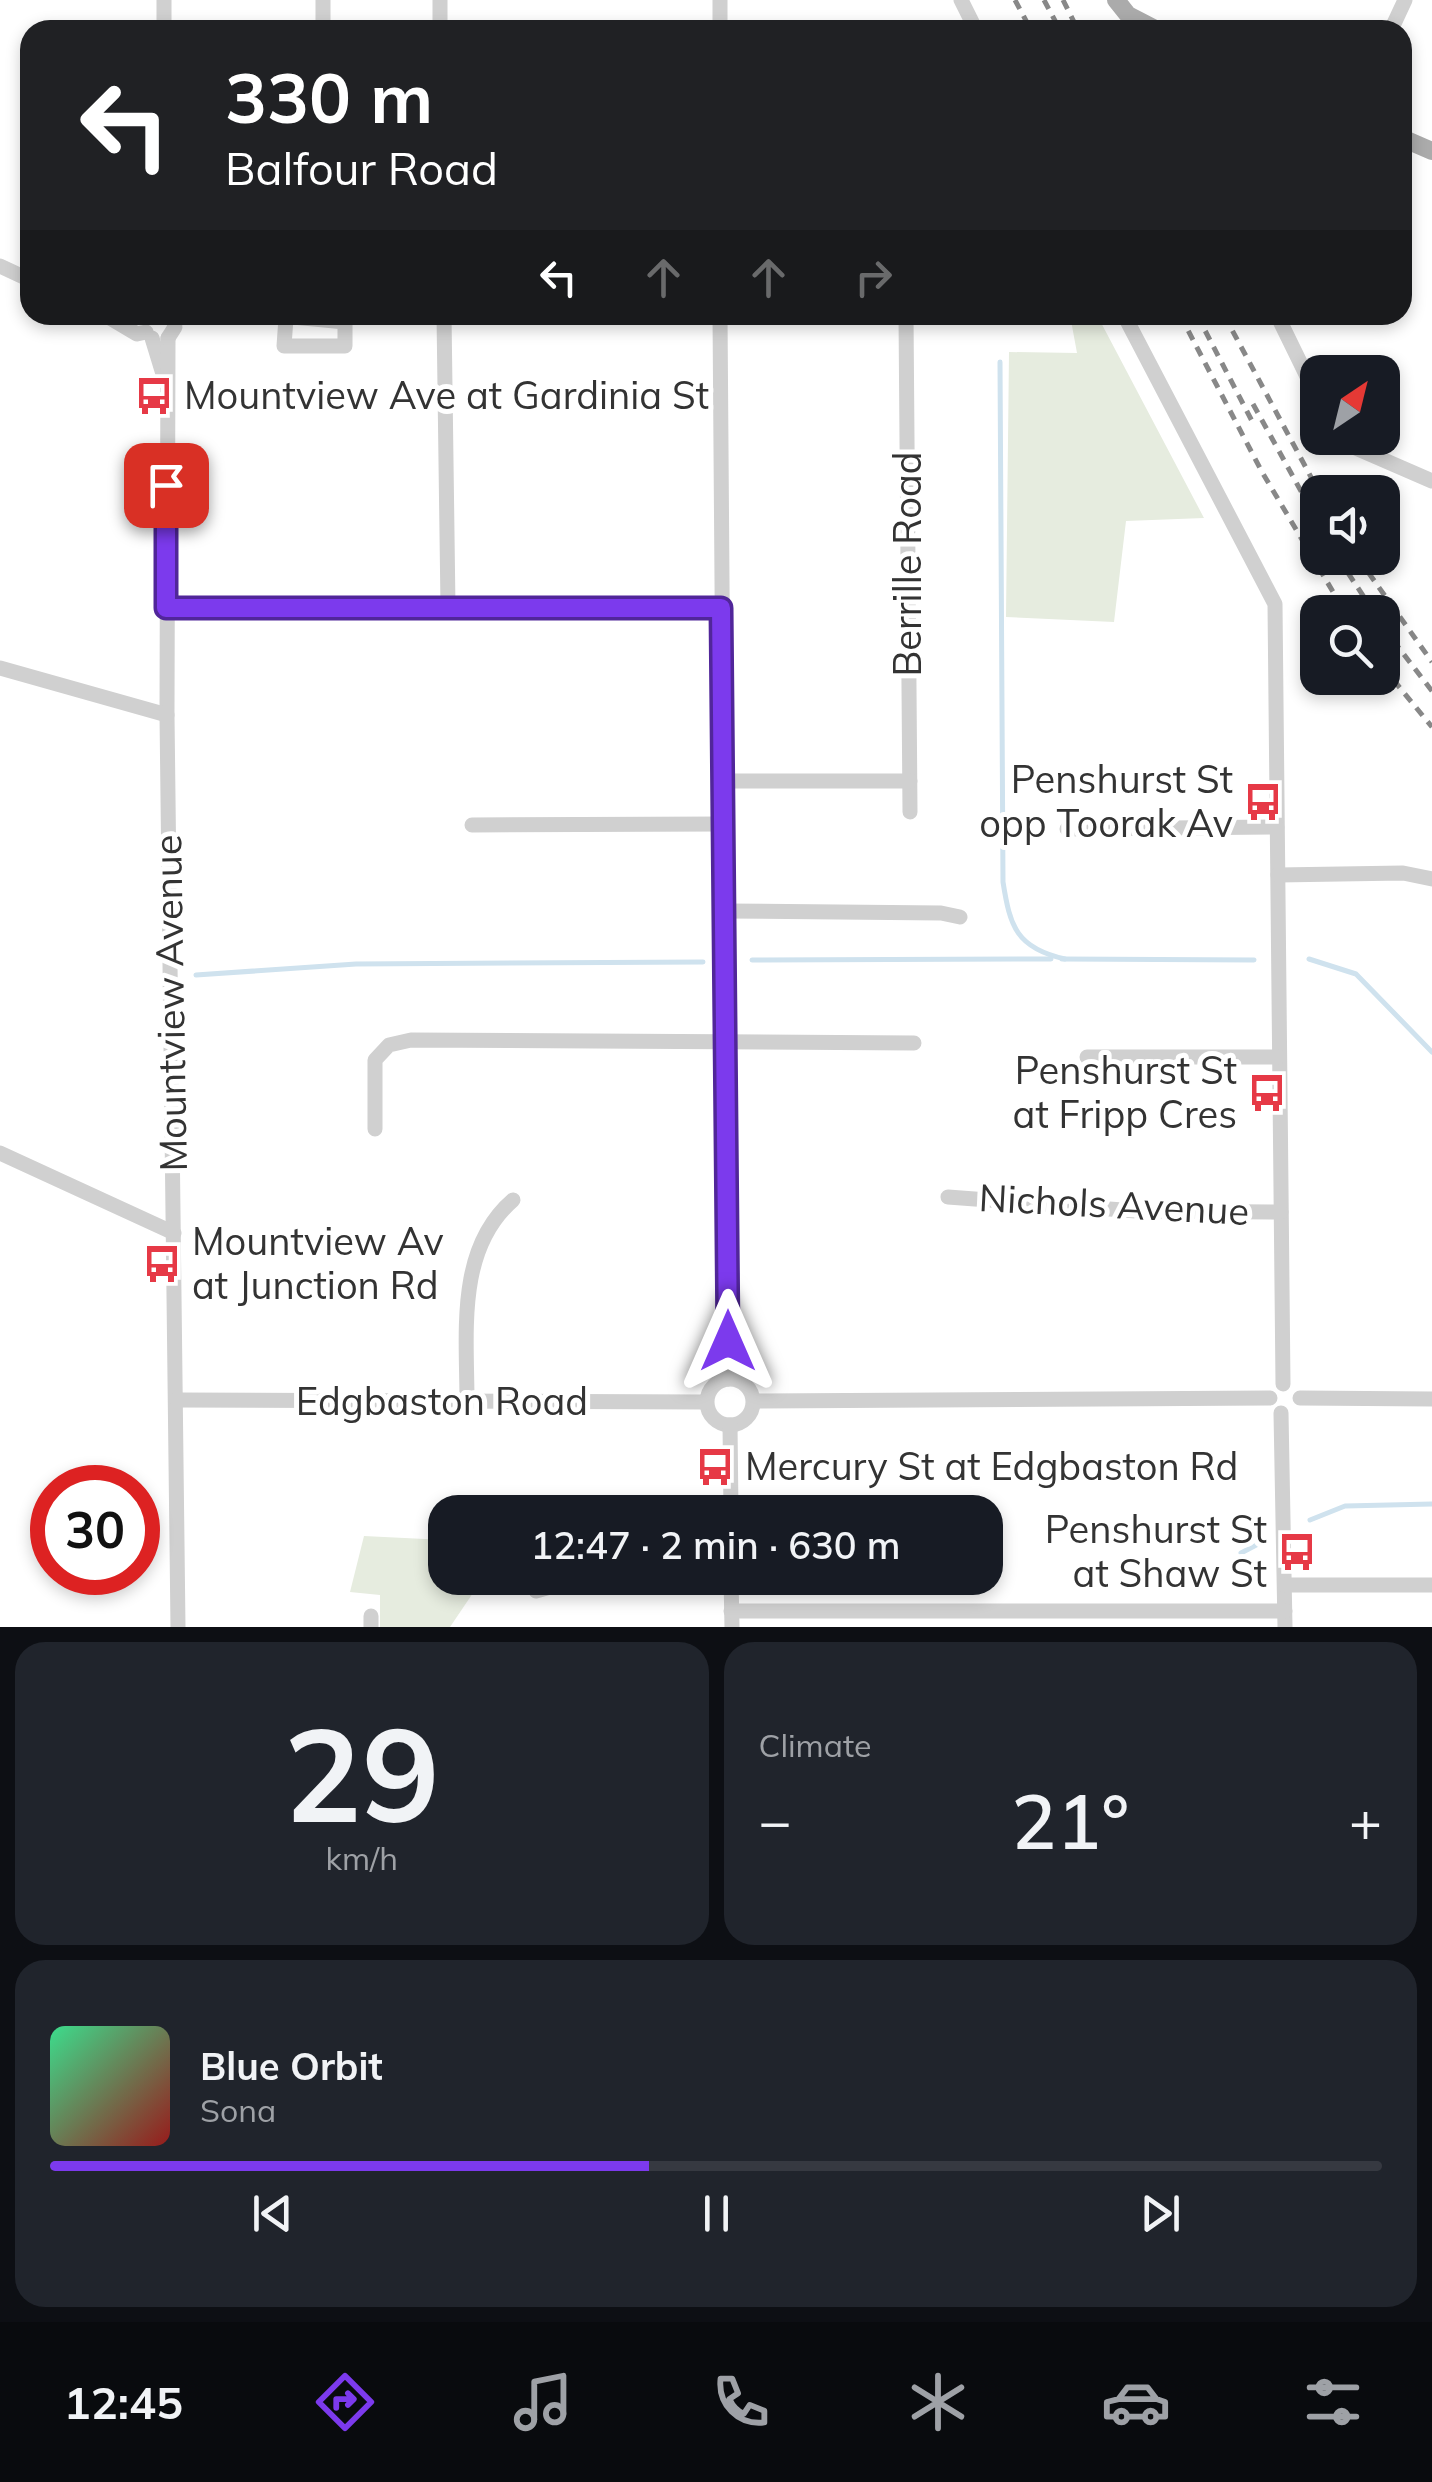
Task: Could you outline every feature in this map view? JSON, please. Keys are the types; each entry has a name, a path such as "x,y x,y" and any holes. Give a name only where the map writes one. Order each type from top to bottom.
{"main road":[{"path":"1116,0 1137,20"}],"street":[{"path":"122,325 137,334 156,336 175,325"},
{"path":"152,325 156,336"},
{"path":"444,325 448,607"},
{"path":"720,325 728,1378"},
{"name":"Berrille Road","path":"906,325 910,812"},
{"path":"754,1401 1270,1398 1283,1384 1276,622 1269,586 1129,325"},
{"path":"1281,325 1300,362"},
{"name":"Mountview Avenue","path":"156,336 165,378 178,1627"},
{"path":"1372,455 1432,481"},
{"path":"166,608 721,608"},
{"path":"0,668 167,715"},
{"path":"724,780 910,781"},
{"path":"472,825 724,824"},
{"path":"1067,828 1277,826"},
{"path":"1278,875 1404,874 1432,880"},
{"path":"725,911 941,913 960,917"},
{"path":"375,1129 376,1060 389,1045 411,1040 914,1043"},
{"path":"1087,1057 1278,1057"},
{"path":"0,1153 174,1233"},
{"name":"Nichols Avenue","path":"948,1196 1136,1211 1281,1212"},
{"path":"468,1402 469,1284 491,1219 514,1200"},
{"path":"728,1378 748,1388 754,1401 749,1415 730,1425 716,1420 706,1402 710,1388 728,1378"},
{"path":"1283,1384 1293,1386 1300,1398"},
{"path":"732,1619 1285,1619 1281,1413 1270,1398"},
{"path":"1300,1398 1432,1399"},
{"path":"1281,1413 1294,1410 1300,1398"},
{"name":"Edgbaston Road","path":"177,1400 706,1402"},
{"path":"730,1425 730,1495"},
{"path":"1285,1585 1432,1585"}],"shaded area":[{"path":"1072,325 1102,325 1204,518 1126,521 1114,622 1006,617 1009,352 1077,353"},
{"path":"364,1536 428,1539 428,1595 472,1595 450,1627 380,1627 380,1595 350,1592"}],"waterway":[{"path":"1000,362 1003,882 1018,933 1036,949 1065,959"},
{"path":"752,960 1051,959"},
{"path":"1062,959 1254,960"},
{"path":"1309,959 1356,974 1432,1052"},
{"path":"196,975 356,964 703,962"},
{"path":"1310,1520 1345,1506 1432,1504"},
{"path":"1241,1553 1260,1543"}],"railway":[{"path":"1015,0 1026,20"},
{"path":"1044,0 1055,20"},
{"path":"1063,0 1073,20"},
{"path":"1185,325 1262,472 1335,595"},
{"path":"1202,325 1253,423"},
{"path":"1229,325 1310,475"},
{"path":"1253,404 1300,489"},
{"path":"1349,575 1363,595"},
{"path":"1370,575 1432,662"},
{"path":"1400,649 1432,691"},
{"path":"1400,688 1432,727"}],"place":[{"name":"Mountview Ave at Gardinia St","path":"154,396"},
{"name":"Penshurst St opp Toorak Av","path":"1263,802"},
{"name":"Penshurst St at Fripp Cres","path":"1267,1093"},
{"name":"Mountview Av at Junction Rd","path":"162,1264"},
{"name":"Mercury St at Edgbaston Rd","path":"715,1467"},
{"name":"Penshurst St at Shaw St","path":"1297,1552"}],"route":[{"path":"166,485 166,608 721,608 728,1341"}]}
